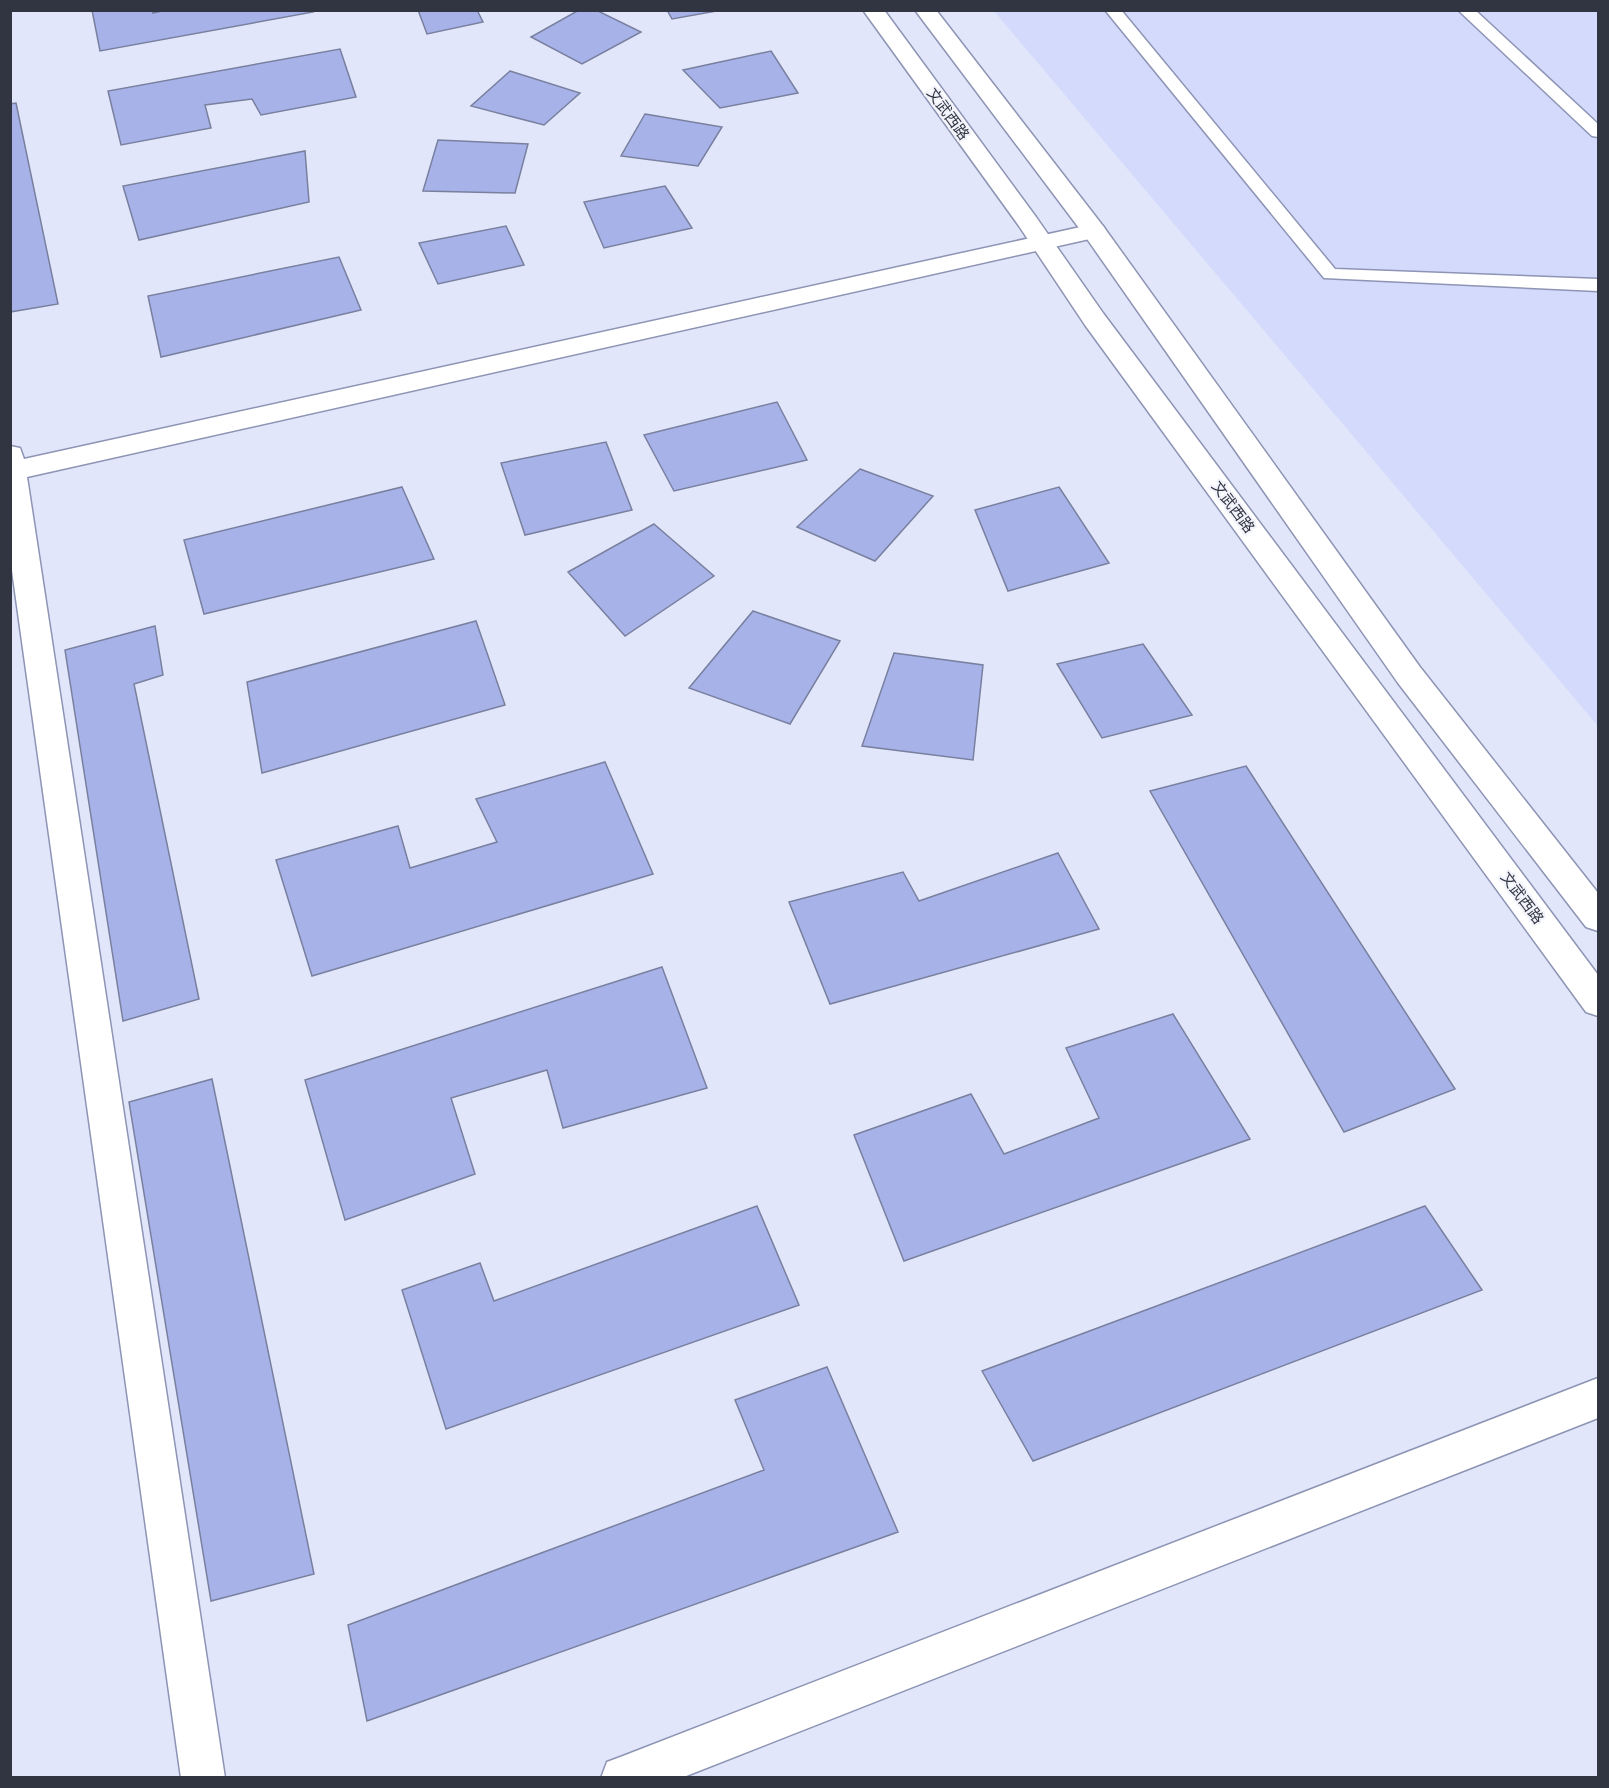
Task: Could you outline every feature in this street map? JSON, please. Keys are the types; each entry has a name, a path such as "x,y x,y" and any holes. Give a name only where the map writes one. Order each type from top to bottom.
{"street":[{"name":"文武西路","path":"873,10 1028,222 1094,320 1599,1000"},
{"path":"925,10 1094,231 1409,675 1599,917"},
{"path":"203,1778 11,466 1094,231"},
{"path":"623,1778 1599,1398"}],"lane":[{"path":"1112,10 1330,274 1599,285"},
{"path":"1465,10 1599,132"}],"shaded area":[{"path":"994,11 1598,11 1598,726"}],"building":[{"path":"92,10 152,10 153,13 166,10 312,10 313,12 100,51"},
{"path":"418,10 477,10 483,22 427,34"},
{"path":"579,10 596,10 641,32 582,64 531,37"},
{"path":"667,10 722,10 672,19"},
{"path":"340,49 356,97 261,115 252,99 205,105 211,128 121,145 108,91"},
{"path":"771,51 798,93 720,108 683,70"},
{"path":"510,71 580,93 544,125 471,106"},
{"path":"16,103 58,304 10,312 10,104"},
{"path":"645,114 722,127 698,166 621,156"},
{"path":"438,140 528,144 515,193 423,191"},
{"path":"305,151 309,202 139,240 123,186"},
{"path":"665,186 692,228 604,248 584,202"},
{"path":"506,226 524,265 438,284 419,243"},
{"path":"339,257 361,310 161,357 148,296"},
{"path":"777,402 807,460 674,491 644,435"},
{"path":"606,442 632,510 525,535 501,463"},
{"path":"860,469 933,496 875,561 797,527"},
{"path":"402,487 434,559 204,614 184,540"},
{"path":"1059,487 1109,563 1008,591 975,510"},
{"path":"654,524 714,576 625,636 568,572"},
{"path":"753,611 840,641 790,724 689,688"},
{"path":"476,621 505,705 262,773 247,682"},
{"path":"155,626 163,675 134,684 199,999 123,1021 65,650"},
{"path":"1143,644 1192,715 1102,738 1057,664"},
{"path":"894,653 983,665 973,760 862,746"},
{"path":"605,762 653,874 312,976 276,860 398,826 410,868 497,842 476,799"},
{"path":"1246,766 1455,1089 1344,1132 1150,791"},
{"path":"1058,853 1099,929 830,1004 789,902 903,872 919,901"},
{"path":"662,967 707,1088 563,1128 547,1070 451,1098 475,1174 345,1220 305,1080"},
{"path":"1173,1014 1250,1139 904,1261 854,1135 971,1094 1004,1154 1099,1118 1066,1048"},
{"path":"212,1079 314,1574 211,1601 129,1102"},
{"path":"757,1206 799,1305 446,1429 402,1290 480,1263 494,1301"},
{"path":"1425,1206 1482,1290 1033,1461 982,1371"},
{"path":"827,1367 898,1532 367,1721 348,1625 764,1470 735,1400"}]}
